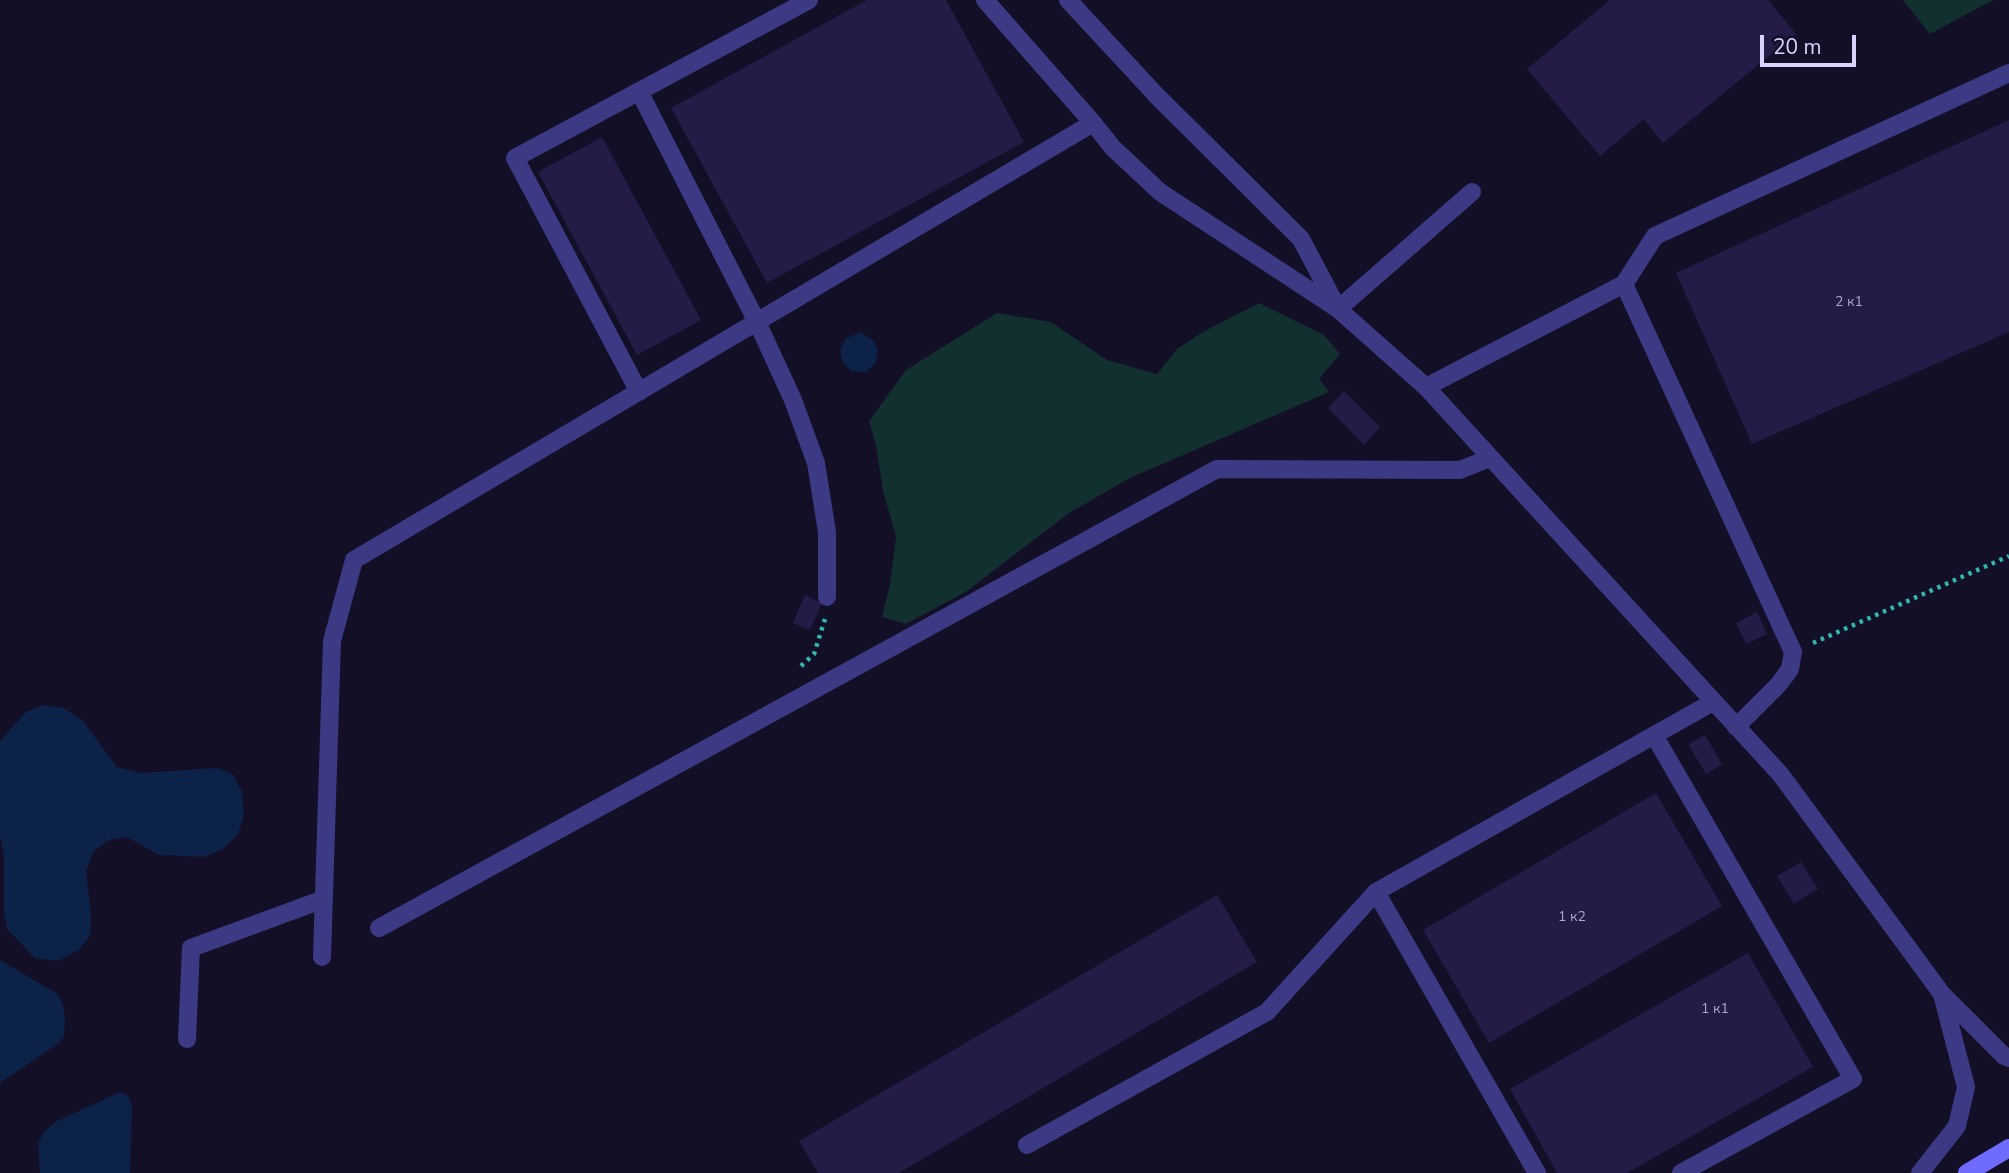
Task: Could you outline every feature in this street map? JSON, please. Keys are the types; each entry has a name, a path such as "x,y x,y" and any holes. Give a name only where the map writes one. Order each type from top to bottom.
{"main road":[{"path":"1967,1173 2009,1148"}],"lane":[{"path":"639,392 514,158 809,0"},
{"path":"985,0 1113,148 1160,191 1338,309 1426,387 1781,775 1941,994 2009,1058"},
{"path":"1068,0 1157,96 1301,239 1338,309"},
{"path":"1426,387 1624,284 1655,236 2009,74"},
{"path":"639,91 757,322 793,400 816,463 827,532 827,597"},
{"path":"322,957 332,641 354,560 1093,123"},
{"path":"1338,309 1472,192"},
{"path":"1624,284 1793,652 1790,669 1779,684 1736,727"},
{"path":"379,928 1217,469 1460,470 1490,458"},
{"path":"1027,1145 1267,1012 1376,892 1713,702"},
{"path":"1654,735 1853,1079 1681,1173"},
{"path":"1376,892 1536,1173"},
{"path":"187,1039 191,947 324,899"},
{"path":"1920,1173 1957,1126 1966,1087 1941,994"}],"path":[{"path":"1793,652 2009,555"},
{"path":"795,671 814,653 826,616 827,597"}],"green space":[{"path":"1903,0 1993,0 1930,34"},
{"path":"1259,303 1324,335 1340,354 1319,379 1329,392 1130,478 1069,513 967,591 906,624 882,617 890,585 896,537 883,491 876,445 869,421 906,370 997,313 1051,322 1107,360 1157,374 1177,349 1201,333"}],"water":[{"path":"861,332 874,341 878,351 875,364 865,372 851,371 843,363 840,349 847,338"},
{"path":"44,705 64,708 83,721 117,767 141,773 218,768 233,775 242,791 244,816 238,834 224,848 205,857 159,855 127,837 109,840 94,851 86,871 91,915 90,936 79,950 58,961 35,958 7,929 4,913 4,856 0,836 0,741 26,712"},
{"path":"0,960 56,993 62,1002 65,1018 64,1037 56,1045 0,1083"},
{"path":"120,1092 128,1096 132,1107 130,1173 40,1173 38,1143 44,1132 57,1121"}],"building":[{"path":"867,0 946,0 1024,142 767,283 671,108"},
{"path":"1610,0 1768,0 1796,34 1663,143 1644,119 1600,156 1527,69"},
{"path":"2009,120 2009,332 1752,444 1676,273"},
{"path":"602,137 701,320 637,355 538,172"},
{"path":"1344,391 1380,427 1364,445 1328,408"},
{"path":"805,595 822,603 810,630 793,623"},
{"path":"1757,612 1767,634 1746,644 1736,623"},
{"path":"1705,735 1722,764 1706,774 1688,744"},
{"path":"1656,793 1722,906 1489,1043 1423,930"},
{"path":"1801,862 1818,889 1794,904 1777,876"},
{"path":"1217,895 1257,962 899,1173 818,1173 799,1141"},
{"path":"1748,953 1813,1067 1627,1173 1557,1173 1510,1089"}]}
